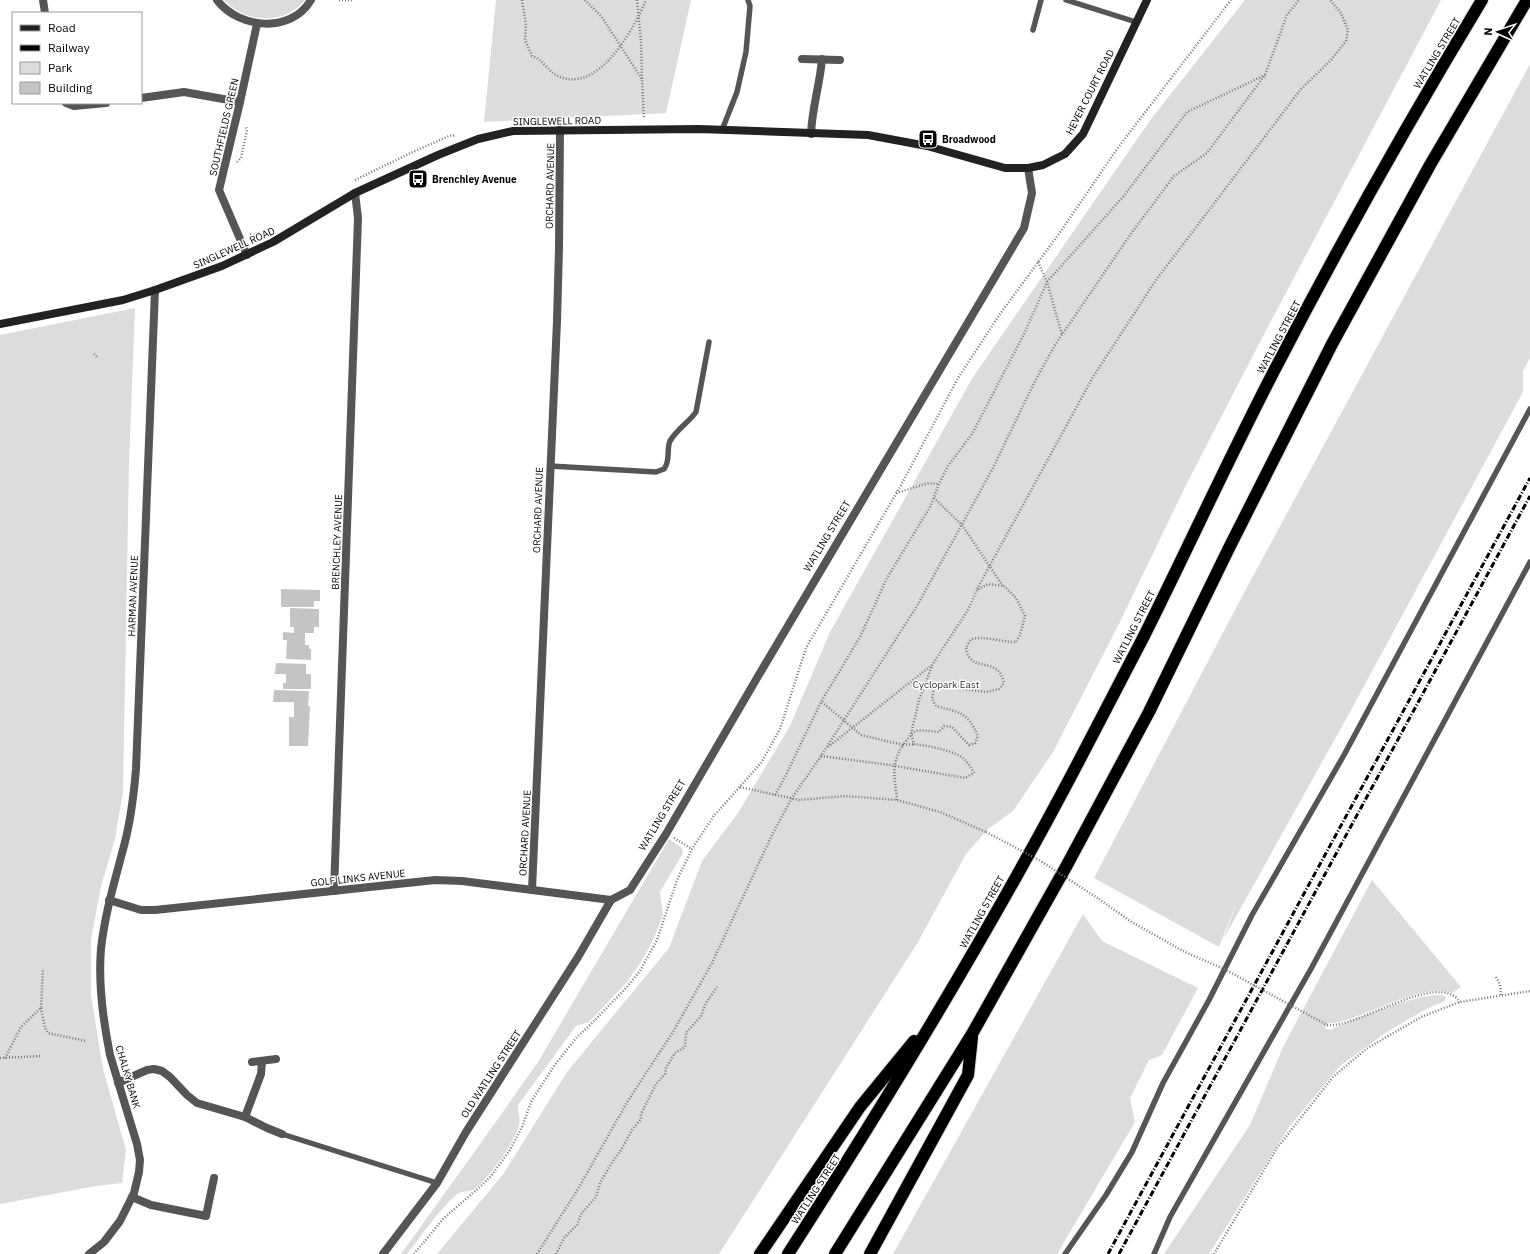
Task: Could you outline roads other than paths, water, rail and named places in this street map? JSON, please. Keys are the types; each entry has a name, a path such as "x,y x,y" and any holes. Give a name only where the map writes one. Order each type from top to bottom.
{"highway":[{"name":"WATLING STREET","path":"788,1254 856,1149 991,922 1079,761 1145,634 1274,371 1320,284 1385,165 1482,0"},
{"path":"835,1254 972,1034 1067,865 1150,712 1229,548 1332,344 1430,165 1527,0"},
{"path":"760,1254 860,1108 941,1008"},
{"path":"870,1254 968,1075 972,1034"}],"street":[{"path":"43,0 45,12"},
{"path":"217,0 226,10 234,15 257,24 271,24 290,19 301,12 312,0"},
{"name":"HEVER COURT ROAD","path":"1028,168 1043,165 1056,160 1068,152 1079,139 1147,0"},
{"name":"SOUTHFIELDS GREEN","path":"247,255 219,190 257,24"},
{"path":"802,59 840,60"},
{"path":"811,134 812,116 819,85 822,59"},
{"path":"142,98 187,93 240,102"},
{"path":"69,104 74,106 95,104"},
{"name":"SINGLEWELL ROAD","path":"0,324 123,300 222,266 274,242 355,193 438,155 478,139 513,131 699,129 880,137 927,146 1003,167 1028,168"},
{"name":"ORCHARD AVENUE","path":"532,890 559,255 560,130"},
{"name":"WATLING STREET","path":"610,900 630,890 666,834 1024,228 1032,193 1028,168"},
{"name":"BRENCHLEY AVENUE","path":"334,891 358,218 355,193"},
{"name":"HARMAN AVENUE","path":"109,900 127,834 136,769 155,290"},
{"name":"GOLF LINKS AVENUE","path":"109,900 141,910 155,910 435,880 462,881 610,900"},
{"name":"CHALKY BANK","path":"89,1254 99,1251 120,1221 132,1197 138,1176 139,1156 135,1137 107,1042 101,990 101,949 109,900"},
{"name":"OLD WATLING STREET","path":"383,1254 437,1182 466,1132 578,957 610,900"},
{"path":"252,1062 276,1059"},
{"path":"245,1118 260,1076 262,1061"},
{"path":"118,1083 147,1070 160,1070 168,1075 197,1103 245,1118 282,1134"},
{"path":"132,1197 151,1205 206,1216 214,1178"}],"lane":[{"path":"722,130 737,92 746,52 750,6 748,0"},
{"path":"1033,30 1041,0"},
{"path":"1066,0 1136,22"},
{"path":"550,466 656,472 664,469 668,460 670,441 686,421 696,412 709,342"},
{"path":"1065,1254 1106,1195 1132,1152 1163,1083 1209,1000 1252,915 1344,755 1530,409"},
{"path":"1154,1254 1170,1217 1312,967 1530,562"},
{"path":"282,1134 437,1182"}],"railway":[{"path":"1108,1254 1530,478"},
{"path":"1119,1254 1530,496"}],"place":[{"name":"Broadwood","path":"928,139"},
{"name":"Brenchley Avenue","path":"418,179"}],"park label":[{"name":"Cyclopark East","path":"946,684"}]}
